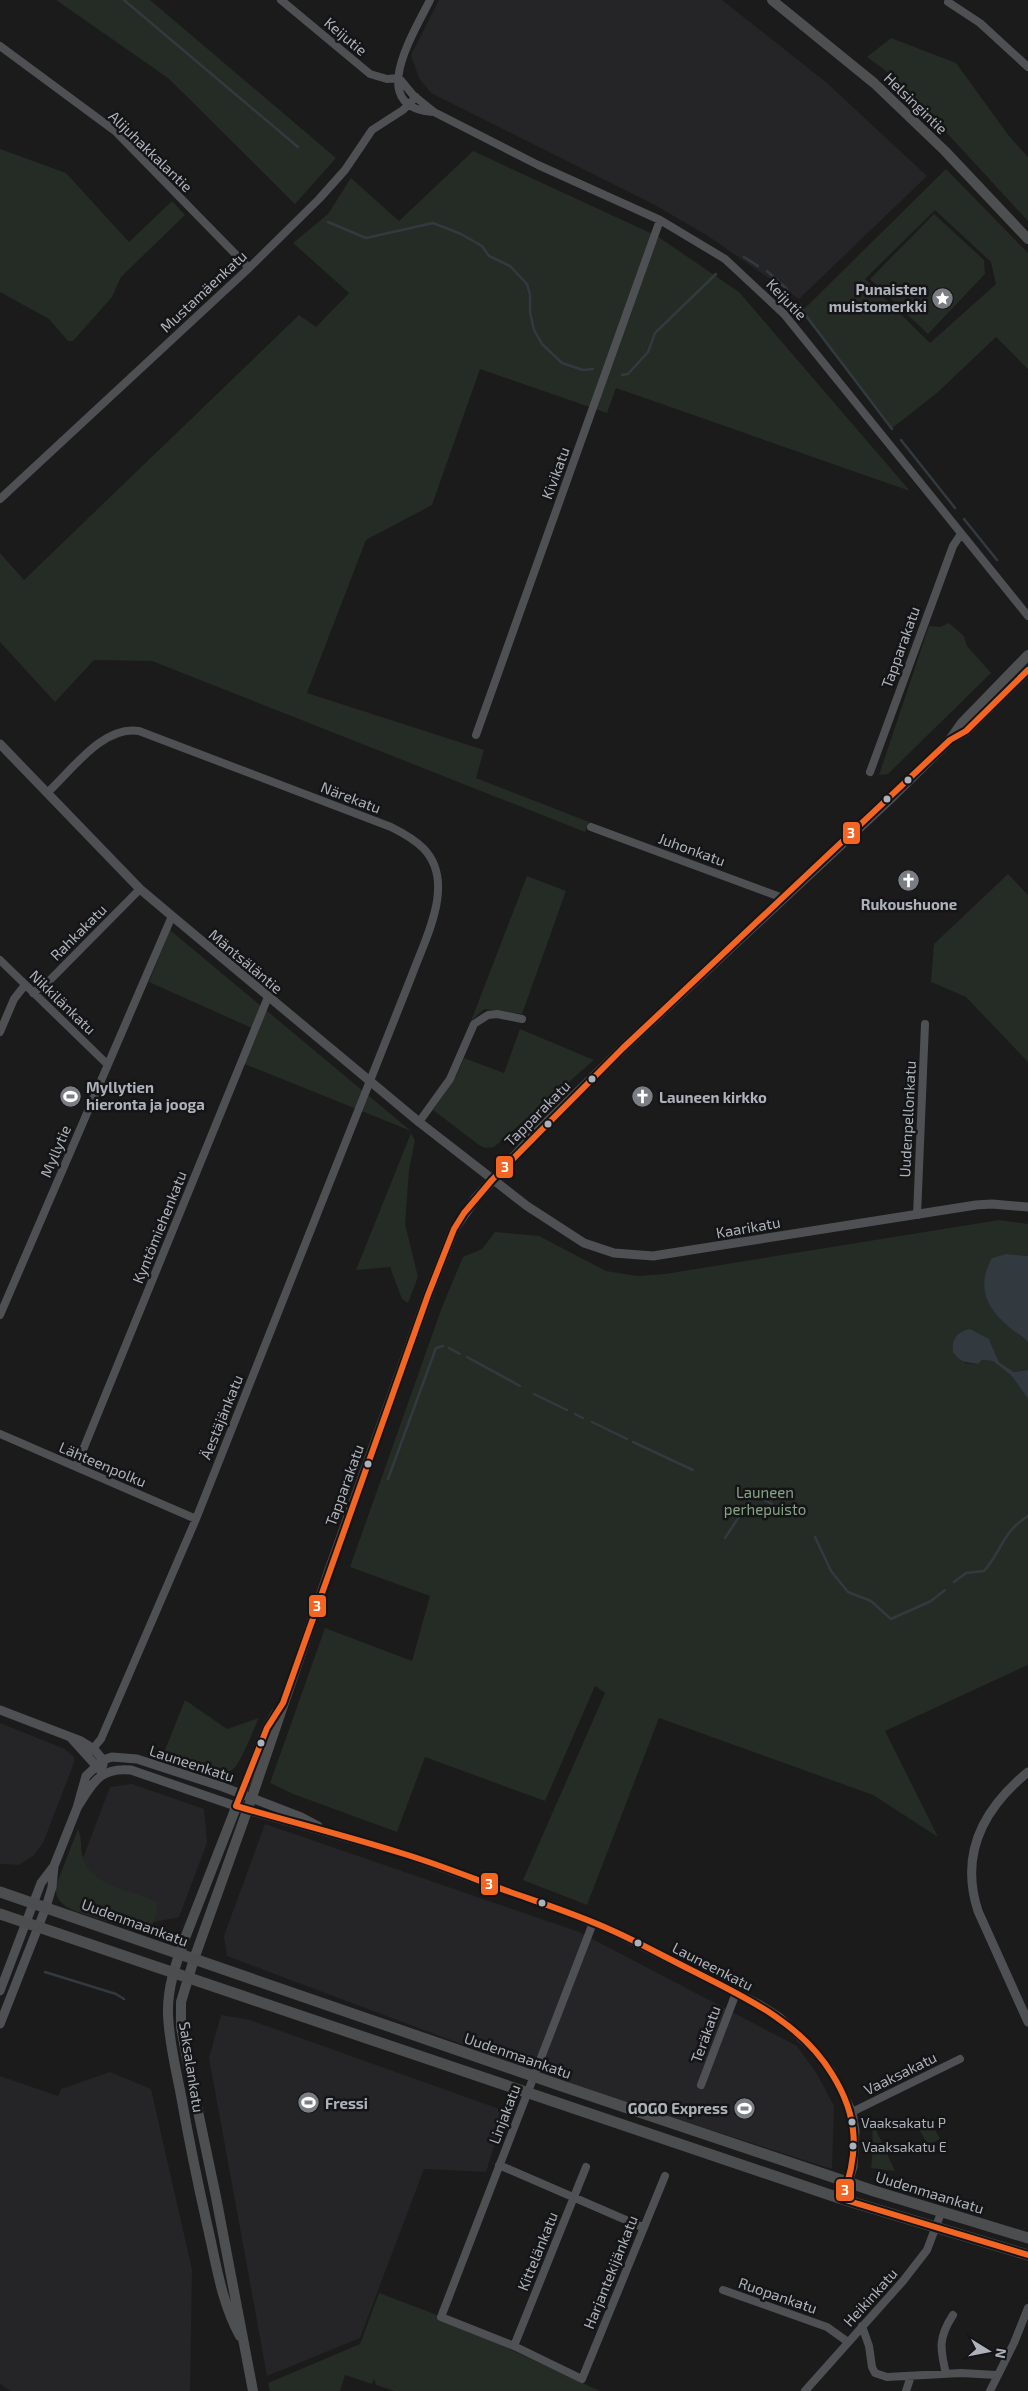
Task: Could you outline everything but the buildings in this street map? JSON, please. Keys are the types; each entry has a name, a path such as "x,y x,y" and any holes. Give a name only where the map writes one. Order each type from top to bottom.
{"main road":[{"name":"Helsingintie","path":"772,0 874,83 945,151 1028,239"},
{"name":"Tapparakatu","path":"247,1810 282,1703 428,1295 454,1229 464,1213 535,1134 623,1048 950,740 962,723 1028,655"},
{"name":"Tapparakatu","path":"950,740 966,731 1028,670"},
{"name":"Tapparakatu","path":"236,1806 267,1728 282,1703"},
{"name":"Saksalankatu","path":"236,1806 173,1972 168,2015 179,2086 218,2272 231,2320 241,2337"},
{"name":"Saksalankatu","path":"247,1810 188,1977 181,2002 181,2027 241,2319 241,2337 253,2391"},
{"name":"Uudenmaankatu","path":"0,1892 319,2000 533,2076 848,2182 1028,2238"},
{"path":"0,1914 842,2199 1028,2256"}],"street":[{"name":"Keijutie","path":"281,0 370,74 381,78 399,78 416,97 434,112 538,165 660,220 726,260 784,314 1028,616"},
{"path":"409,105 405,102 398,87 400,62 430,0"},
{"path":"948,2 980,23 1028,67"},
{"name":"Alijuhakkalantie","path":"0,46 115,131 249,268"},
{"name":"Mustamäenkatu","path":"0,499 249,268 319,199 345,170 372,130 409,105 416,97"},
{"name":"Keijutie","path":"409,105 424,111 434,112"},
{"name":"Kivikatu","path":"476,735 660,220"},
{"name":"Tapparakatu","path":"870,772 953,546 961,534"},
{"name":"Närekatu","path":"48,792 104,738 113,733 130,729 149,734 391,827 412,838 425,850 434,864 439,882 437,906 370,1081"},
{"name":"Mäntsäläntie","path":"0,744 140,889 419,1122 492,1180"},
{"name":"Juhonkatu","path":"591,827 784,898"},
{"name":"Rahkakatu","path":"33,993 49,981 140,889"},
{"name":"Myllytie","path":"0,1315 172,916"},
{"name":"Nikkilänkatu","path":"0,960 107,1064"},
{"path":"0,1032 14,999 25,985"},
{"name":"Kyntömiehenkatu","path":"76,1467 268,997"},
{"path":"419,1122 450,1079 474,1024 488,1015 497,1014 522,1019"},
{"name":"Uudenpellonkatu","path":"917,1215 925,1024"},
{"name":"Äestäjänkatu","path":"85,1756 94,1749 101,1739 196,1519 370,1081"},
{"name":"Kaarikatu","path":"492,1180 555,1225 584,1243 614,1253 633,1256 653,1256 984,1204 1028,1207"},
{"name":"Lähteenpolku","path":"0,1434 196,1519"},
{"path":"0,1710 81,1741 94,1749 103,1760 104,1773"},
{"path":"71,1738 95,1767 104,1773"},
{"name":"Launeenkatu","path":"103,1760 116,1757 137,1759 252,1797 302,1817 325,1830"},
{"path":"0,1991 41,1883 54,1866 77,1808 86,1776 103,1760"},
{"name":"Launeenkatu","path":"104,1773 119,1769 131,1770 247,1810 300,1826 325,1830 402,1853 593,1923 736,1993 779,2017 803,2038 831,2071 852,2112 855,2152 842,2199"},
{"path":"1028,1772 1003,1795 983,1823 974,1848 972,1874 974,1897 978,1910 1028,2022"},
{"path":"77,1808 94,1781 104,1773"},
{"path":"0,2024 46,1907 52,1887 54,1866"},
{"name":"Linjakatu","path":"514,2346 441,2317 593,1923"},
{"name":"Teräkatu","path":"701,2085 736,1993"},
{"name":"Vaaksakatu","path":"852,2112 960,2059"},
{"path":"499,2166 574,2196 642,2227"},
{"name":"Kittelänkatu","path":"514,2346 586,2167"},
{"name":"Harjantekijänkatu","path":"514,2346 582,2379 642,2227 665,2176"},
{"name":"Heikinkatu","path":"805,2391 921,2258 937,2228 942,2212"},
{"name":"Ruopankatu","path":"723,2290 827,2327 848,2342"},
{"path":"990,2391 996,2375 1014,2343 1028,2308"},
{"path":"946,2374 940,2345 944,2328 953,2315"},
{"path":"862,2326 875,2373 888,2377 946,2374 996,2375"},
{"path":"906,2391 911,2376"}],"shaded area":[{"path":"439,0 722,0 827,83 927,176 799,299 708,236 655,205 431,93 419,78 411,55"},
{"path":"1006,1254 1028,1256 1028,1342 994,1312 986,1296 984,1287 987,1268 992,1258"},
{"path":"970,1329 989,1339 999,1362 1014,1372 1028,1370 1028,1399 1012,1376 993,1361 982,1360 978,1364 964,1361 956,1356 953,1352 953,1343 956,1336"},
{"path":"0,1723 65,1749 74,1757 74,1763 43,1843 33,1856 19,1865 0,1864"},
{"path":"132,1784 204,1809 207,1843 179,1917 145,1924 72,1887 110,1787"},
{"path":"265,1824 579,1932 797,2046 817,2074 834,2106 832,2169 565,2083 227,1956 224,1936"},
{"path":"221,2015 250,2020 505,2111 486,2172 424,2169 360,2338 267,2376 209,2058"},
{"path":"110,2072 151,2089 192,2270 190,2391 11,2391 0,2384 0,2076 58,2096 61,2089"}],"green space":[{"path":"56,0 150,0 336,158 295,204 168,78"},
{"path":"891,38 956,63 1009,136 1028,157 1028,221 898,80 867,57"},
{"path":"0,149 66,173 129,242 172,201 185,215 121,277 112,297 73,341 68,341 49,319 0,292"},
{"path":"473,151 657,236 739,292 910,491 616,388 607,413 480,369 432,505 366,540 307,693 484,750 476,778 589,822 585,832 152,661 94,660 55,702 0,642 0,553 24,580 299,315 316,327 349,293 293,243 328,214 351,178 399,221"},
{"path":"946,169 1028,253 1028,369 996,337 937,393 891,429 801,312","holes":["935,210 991,262 996,284 930,343 865,279"]},
{"path":"934,214 984,260 985,274 928,334 870,279"},
{"path":"949,623 964,636 967,646 991,673 888,774 879,775 929,626 940,627"},
{"path":"1008,874 1028,895 1028,1062 966,997 931,982 934,944"},
{"path":"527,876 566,891 522,1014 484,1009 471,1021"},
{"path":"170,930 411,1131 242,1063 254,1029 149,982"},
{"path":"520,1029 594,1060 494,1147 485,1148 433,1110 456,1076 464,1058 504,1073"},
{"path":"411,1133 415,1140 409,1170 405,1224 418,1277 408,1303 402,1299 390,1267 356,1270"},
{"name":"Launeen perhepuisto","path":"999,1220 1028,1224 1028,1256 1006,1254 992,1258 1015,1331 1028,1342 1028,1370 1014,1372 999,1362 989,1339 964,1363 978,1364 982,1360 993,1361 1013,1376 1028,1399 1028,1665 885,1731 938,1837 873,1795 659,1718 587,1905 523,1880 605,1693 595,1686 545,1801 425,1757 397,1832 293,1794 270,1783 325,1628 412,1661 430,1596 350,1567 442,1307 463,1257 482,1249 495,1232 539,1236 606,1271 637,1276 665,1274"},
{"path":"185,1700 227,1729 259,1718 243,1754 232,1770 220,1774 193,1762 163,1755"},
{"path":"78,1829 83,1859 98,1878 156,1902 155,1918 146,1932 142,1933 75,1911 59,1900 55,1888"},
{"path":"929,2118 940,2139 928,2145 916,2124"},
{"path":"872,2121 895,2171 871,2168 873,2147"},
{"path":"379,2293 432,2313 600,2391 395,2391 376,2385 374,2378 372,2384 345,2375 340,2391 270,2391 268,2383 360,2344"}],"waterway":[{"path":"124,0 298,147"},
{"path":"328,222 366,238 433,223 461,234 482,246 489,256 510,266 527,284 534,330 542,344 562,363 583,370 593,369"},
{"path":"744,257 758,266"},
{"path":"767,271 787,289"},
{"path":"622,375 628,374 648,352 655,333 716,274"},
{"path":"801,305 804,313 892,429"},
{"path":"901,440 955,508"},
{"path":"964,519 997,560"},
{"path":"388,1479 436,1348 443,1346"},
{"path":"449,1348 460,1354"},
{"path":"467,1357 520,1386"},
{"path":"534,1394 567,1410"},
{"path":"575,1414 583,1418"},
{"path":"592,1422 627,1439"},
{"path":"633,1442 693,1470"},
{"path":"752,1493 772,1504"},
{"path":"725,1538 754,1494"},
{"path":"954,1582 966,1573 984,1571 1007,1535 1019,1522 1028,1516"},
{"path":"815,1537 831,1571 848,1592 871,1601 891,1619 931,1601 945,1590"},
{"path":"45,1972 116,1994 124,1999"}],"transit line":[{"name":"3","path":"1028,670 966,731 950,740 623,1048 492,1180 464,1213 454,1229 428,1295 283,1703 267,1728 236,1806 415,1857 574,1915 631,1939 749,2000 787,2025 804,2039 819,2055 841,2090 852,2120 854,2135 851,2166 842,2199 1028,2255"}],"place":[{"name":"Punaisten muistomerkki","path":"943,298"},
{"name":"Rukoushuone","path":"909,881"},
{"name":"Myllytien hieronta ja jooga","path":"70,1096"},
{"name":"Launeen kirkko","path":"643,1097"},
{"name":"Fressi","path":"309,2103"},
{"name":"GOGO Express","path":"744,2108"},
{"name":"Vaaksakatu P","path":"852,2122"},
{"name":"Vaaksakatu E","path":"853,2146"}]}
